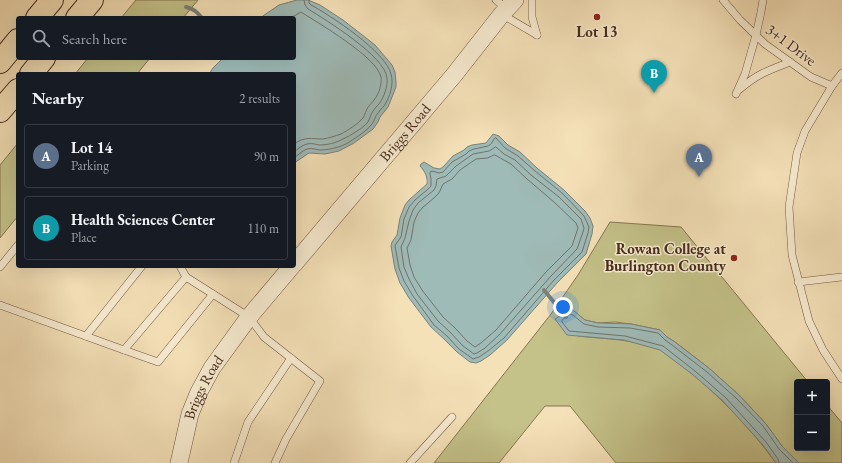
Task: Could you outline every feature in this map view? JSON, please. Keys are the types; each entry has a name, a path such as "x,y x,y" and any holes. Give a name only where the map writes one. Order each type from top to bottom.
{"highway":[{"path":"38,16 52,0"},
{"path":"79,16 92,0"},
{"path":"0,62 16,42"},
{"path":"33,72 42,60"},
{"path":"0,111 16,92"}],"street":[{"name":"Briggs Road","path":"296,261 454,75 505,6"},
{"name":"Briggs Road","path":"179,463 190,414 199,392 212,368 249,317 290,268"}],"lane":[{"path":"505,6 537,35 532,17 532,0"},
{"name":"3+1 Drive","path":"722,0 765,44 811,77 832,86"},
{"path":"763,0 756,35 745,74 736,94 750,80 790,62"},
{"path":"842,73 832,86 805,130 797,153 789,207 792,255 809,321 824,350 842,379"},
{"path":"0,267 16,247"},
{"path":"86,336 140,268"},
{"path":"181,268 186,277 249,317 264,337 320,381 286,439 275,463"},
{"path":"124,350 186,277"},
{"path":"798,282 842,277"},
{"path":"0,305 158,362 212,294"},
{"path":"234,463 248,422 291,358"},
{"path":"410,463 452,417"}],"shaded area":[{"path":"136,0 198,0 185,16 123,16"},
{"path":"86,60 148,60 139,72 77,72"},
{"path":"16,145 16,218 0,238 0,165"},
{"path":"610,222 681,227 806,379 794,379 794,451 830,451 830,409 842,423 842,463 799,463 782,446 766,424 740,396 710,369 667,337 660,330 615,322 598,323 585,320 574,311 578,336 639,343 662,350 668,354 707,387 732,411 755,436 776,463 616,463 570,406 545,406 499,463 434,463 551,314 578,275"}],"water":[{"path":"297,0 308,0 320,5 343,20 375,45 392,65 395,72 396,87 388,107 378,122 369,132 354,143 339,151 325,154 309,153 296,162 296,72 210,72 221,60 296,60 296,16 263,16 279,5"},
{"path":"493,134 499,136 508,145 520,152 564,190 585,211 593,226 586,254 557,283 507,340 490,355 476,363 470,362 457,352 431,327 409,298 400,283 395,269 391,246 397,235 400,218 405,205 427,184 427,177 420,166 421,164 424,162 434,168 440,169 453,156 472,145 486,143"},
{"path":"569,310 574,311 585,320 598,323 631,324 660,330 667,337 710,369 740,396 766,424 782,446 799,463 776,463 763,445 722,400 692,374 660,350 624,340 567,335 555,319"}],"waterway":[{"path":"186,7 195,11 200,16"},
{"path":"544,290 566,317"}],"place":[{"name":"Lot 13","path":"597,17"},
{"name":"Health Sciences Center","path":"654,93"},
{"name":"Lot 14","path":"699,177"},
{"name":"Rowan College at Burlington County","path":"734,258"}]}
